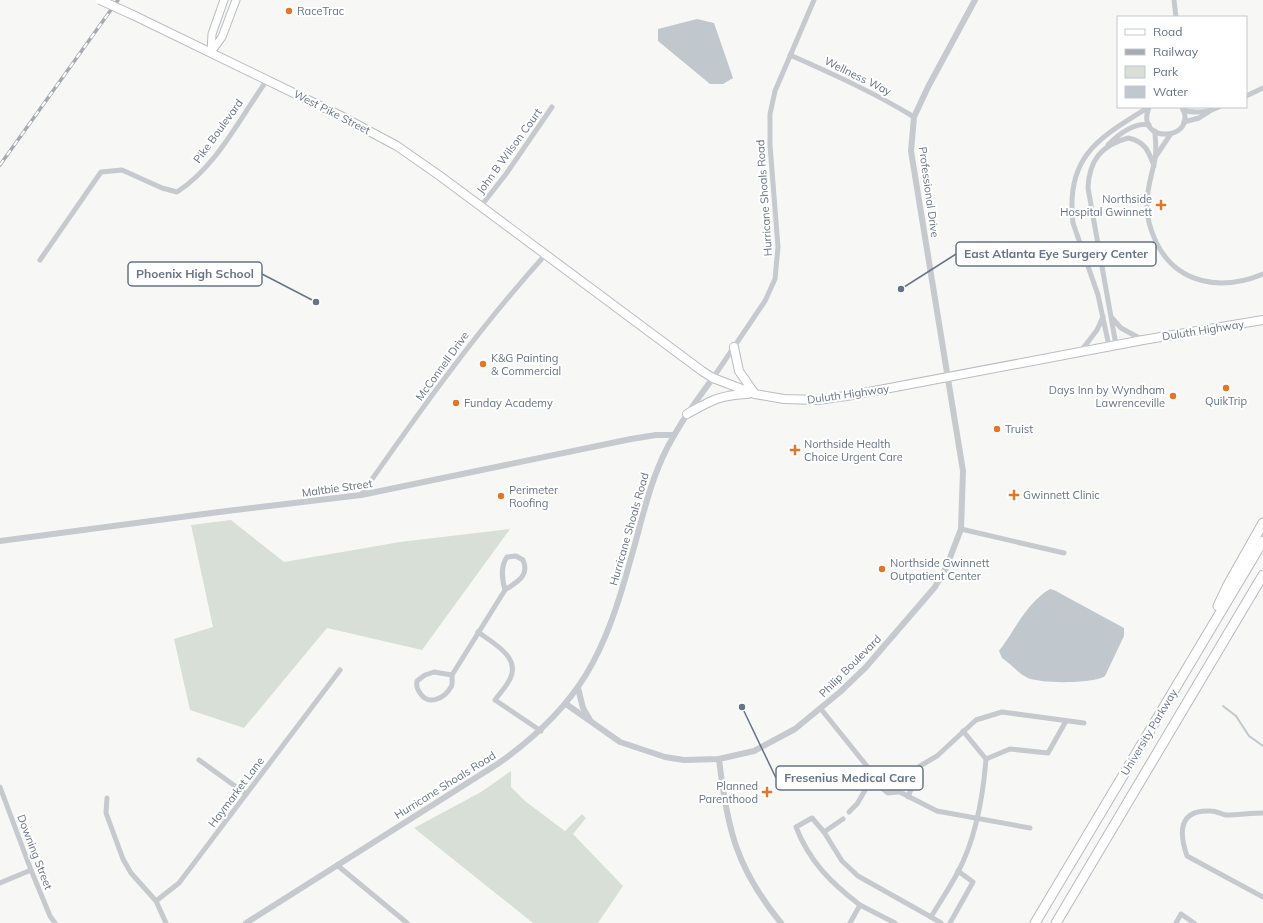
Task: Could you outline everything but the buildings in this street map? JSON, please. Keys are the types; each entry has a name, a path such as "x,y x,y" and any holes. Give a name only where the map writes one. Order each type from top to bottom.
{"highway":[{"path":"1211,628 1228,585 1263,524"},
{"name":"University Parkway","path":"1035,923 1263,541"},
{"name":"University Parkway","path":"1056,923 1262,578"}],"main road":[{"name":"West Pike Street","path":"100,0 211,52 339,115 397,146 546,254"},
{"path":"211,52 212,34 224,0"},
{"path":"211,52 222,37 236,0"},
{"name":"Duluth Highway","path":"546,254 713,378 755,394 784,399 818,400 853,395 1112,345 1263,320"},
{"path":"734,347 739,371 755,394"},
{"path":"687,414 718,397 755,394"}],"street":[{"name":"Hurricane Shoals Road","path":"246,923 255,921 337,865 499,763 541,731 566,704 596,659 610,628 657,468 687,414 765,301 777,268 778,241 770,122 775,91 814,0"},
{"name":"Professional Drive","path":"948,377 911,151 914,117 928,87 975,0"},
{"path":"1174,0 1176,16"},
{"name":"Wellness Way","path":"790,55 842,78 887,101 914,117"},
{"name":"Pike Boulevard","path":"40,260 101,172 122,170 162,188 177,192 189,184 205,168 267,80"},
{"path":"1247,96 1263,88"},
{"name":"John B Wilson Court","path":"481,206 506,174 552,107"},
{"path":"1112,345 1091,274 1073,223 1072,211 1074,184 1081,164 1088,151 1098,141 1148,108"},
{"path":"1149,108 1147,112 1149,125 1155,132 1164,135 1170,135 1176,132 1184,122 1198,118 1217,108"},
{"path":"1184,122 1183,109 1192,112 1210,111"},
{"path":"1112,345 1110,314 1088,188 1090,168 1104,149 1119,135 1140,124 1149,125"},
{"path":"1155,132 1154,166 1147,196 1148,219 1158,246 1172,264 1181,271 1193,277 1217,284 1241,282 1263,274"},
{"path":"1155,157 1170,135"},
{"path":"1104,149 1124,139 1133,139 1142,143 1148,150 1154,166"},
{"name":"McConnell Drive","path":"361,495 463,354 505,300 546,254"},
{"path":"1110,314 1114,322 1121,328 1143,340"},
{"path":"1081,351 1097,330 1103,316"},
{"name":"Philip Boulevard","path":"566,704 620,742 648,752 684,760 719,759 754,751 778,740 795,729 820,709 866,667 935,587 946,568 961,529 963,471 948,377"},
{"name":"Maltbie Street","path":"0,541 361,495 631,439 656,435 674,435"},
{"path":"961,529 1064,553"},
{"path":"452,675 430,673 417,681 416,686 424,699 428,701 434,701 450,688 452,675 505,590 523,577 526,570 523,560 516,556 507,557 504,562 502,580 505,590"},
{"path":"478,632 507,654 512,665 510,680 495,700 541,731"},
{"name":"Haymarket Lane","path":"156,901 179,883 340,670"},
{"path":"578,688 583,708 592,723"},
{"path":"820,709 875,776 877,784 884,784 936,811 1030,828"},
{"path":"908,797 920,766 937,756 976,720 1002,712 1084,723"},
{"path":"986,758 1010,749 1048,753 1066,721"},
{"path":"931,917 958,871 972,838 985,776 986,758 963,731"},
{"path":"719,759 725,809 736,848 756,890 781,923"},
{"path":"199,760 246,794"},
{"path":"875,776 882,777 888,793 898,792"},
{"path":"850,812 875,776"},
{"name":"Downing Street","path":"0,787 30,870 50,916 55,923"},
{"path":"107,798 106,813 123,859 131,873 156,901 166,923"},
{"path":"1263,813 1225,815 1211,811 1199,812 1188,817 1183,824 1181,839 1187,856 1263,897"},
{"path":"895,923 860,905 836,887 816,865 796,827 812,818 824,832 842,861 858,876 940,923"},
{"path":"824,832 844,819"},
{"path":"337,865 407,923"},
{"path":"0,883 30,870"},
{"path":"950,923 973,882 958,871"},
{"path":"850,923 860,905"},
{"path":"1176,923 1181,914 1194,923"}],"green space":[{"path":"231,520 284,562 400,542 510,529 422,650 327,628 244,728 190,710 174,639 213,627 191,525"},
{"path":"511,771 511,787 525,801 565,831 582,814 586,818 573,834 623,886 598,923 533,923 414,828 481,792"}],"water":[{"path":"697,19 714,23 733,78 723,84 710,84 658,41 658,29"},
{"path":"1050,589 1124,628 1124,636 1105,676 1090,681 1078,682 1041,681 1026,677 1002,658 999,651 1022,617 1035,601"}],"waterway":[{"path":"1223,706 1236,716 1249,736 1263,746"}],"railway":[{"path":"0,165 118,0"}],"place":[{"name":"RaceTrac","path":"289,11"},
{"name":"Northside Hospital Gwinnett","path":"1161,205"},
{"name":"East Atlanta Eye Surgery Center","path":"901,289"},
{"name":"Phoenix High School","path":"316,302"},
{"name":"K&G Painting & Commercial","path":"483,364"},
{"name":"QuikTrip","path":"1226,388"},
{"name":"Days Inn by Wyndham Lawrenceville","path":"1173,396"},
{"name":"Funday Academy","path":"456,403"},
{"name":"Truist","path":"997,429"},
{"name":"Northside Health Choice Urgent Care","path":"795,450"},
{"name":"Gwinnett Clinic","path":"1014,495"},
{"name":"Perimeter Roofing","path":"501,496"},
{"name":"Northside Gwinnett Outpatient Center","path":"882,569"},
{"name":"Fresenius Medical Care","path":"742,707"},
{"name":"Planned Parenthood","path":"767,792"}]}
